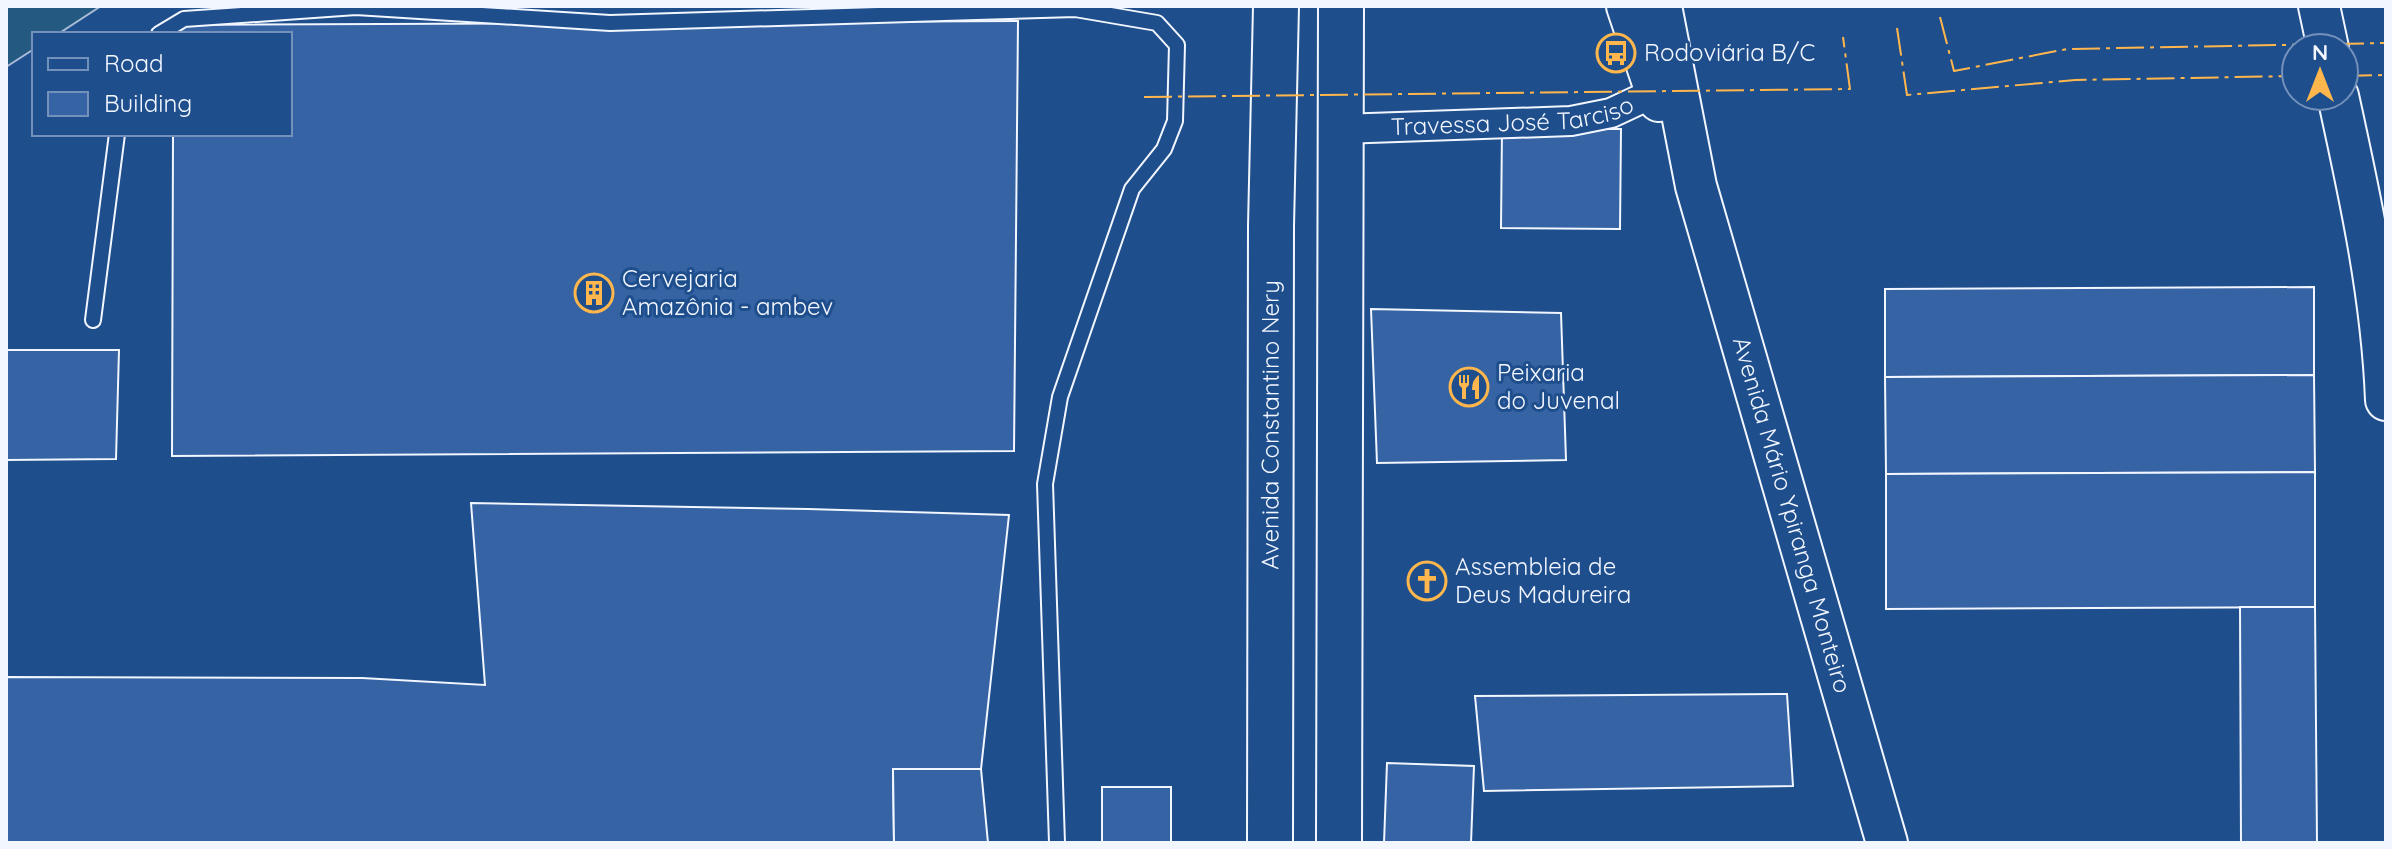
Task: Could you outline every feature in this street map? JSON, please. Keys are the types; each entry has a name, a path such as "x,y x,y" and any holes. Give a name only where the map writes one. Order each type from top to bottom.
{"highway":[{"name":"Avenida Constantino Nery","path":"1270,843 1271,226 1276,6"},
{"path":"1339,843 1341,6"}],"main road":[{"name":"Avenida Mário Ypiranga Monteiro","path":"1627,6 1666,87 1887,843"},
{"name":"Avenida Mário Ypiranga Monteiro","path":"1661,6 1666,87"},
{"path":"2319,6 2325,32"},
{"path":"2343,112 2377,228 2386,400"}],"street":[{"name":"Travessa José Tarciso","path":"1341,129 1571,121 1611,113 1666,87"}],"lane":[{"path":"162,32 184,19 356,7 610,23 1075,9 1157,23 1177,45 1175,121 1164,149 1132,189 1060,397 1045,484 1057,843"},
{"path":"93,320 117,136"}],"shaded area":[{"path":"6,6 101,6 61,32 32,32 32,50 6,67"}],"building":[{"name":"Cervejaria Amazônia - ambev","path":"1018,21 1014,451 172,456 173,136 292,136 292,32 174,32 174,25"},
{"path":"1502,129 1621,129 1620,229 1501,228"},
{"path":"2314,287 2314,375 1885,377 1885,289"},
{"name":"Peixaria do Juvenal","path":"1371,309 1561,313 1566,460 1377,463"},
{"path":"6,350 119,350 116,459 6,460"},
{"path":"2314,375 2315,472 1886,474 1885,377"},
{"path":"2315,472 2315,607 1886,609 1886,474"},
{"path":"471,503 1009,515 981,769 893,769 894,843 6,843 6,677 362,678 485,685"},
{"path":"2240,607 2315,607 2317,843 2241,843"},
{"path":"1787,694 1793,786 1484,791 1475,696"},
{"path":"1387,763 1474,766 1471,843 1384,843"},
{"path":"893,769 981,769 988,843 894,843"},
{"path":"1102,787 1171,787 1171,843 1102,843"}],"power":[{"path":"1940,17 1954,71 2067,49 2386,43"},
{"path":"1897,28 1907,95 2075,80 2280,76"},
{"path":"1144,97 1850,89 1843,37"},
{"path":"2360,76 2386,75"}],"place":[{"name":"Rodoviária B/C","path":"1616,53"},
{"name":"Cervejaria Amazônia - ambev","path":"594,293"},
{"name":"Peixaria do Juvenal","path":"1469,387"},
{"name":"Assembleia de Deus Madureira","path":"1427,581"}]}
